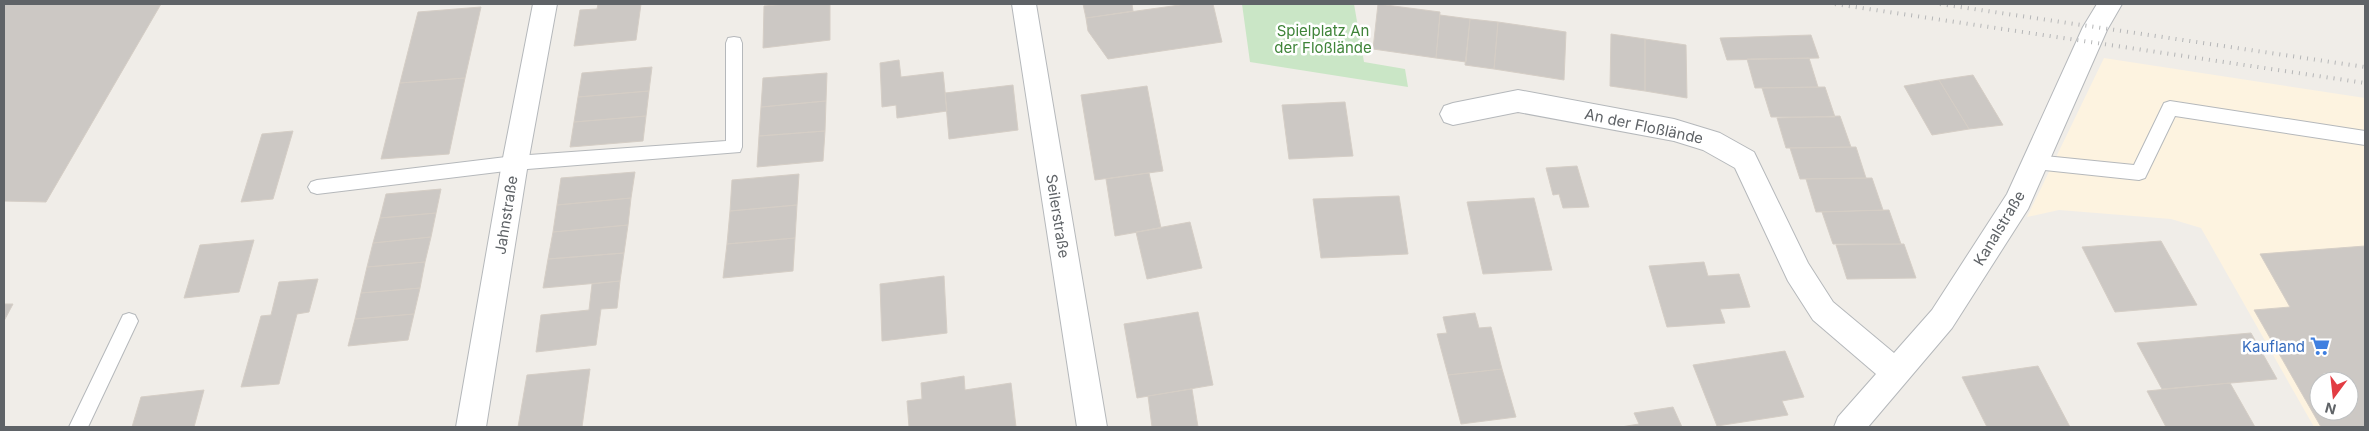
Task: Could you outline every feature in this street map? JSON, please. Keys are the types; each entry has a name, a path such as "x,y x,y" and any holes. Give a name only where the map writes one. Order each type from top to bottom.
{"street":[{"name":"Jahnstraße","path":"471,427 514,163 545,4"},
{"name":"Seilerstraße","path":"1024,4 1092,427"},
{"name":"Kanalstraße","path":"1849,427 1942,318 2018,201 2096,27 2110,4"},
{"name":"An der Floßlände","path":"1453,114 1518,101 1674,130 1711,141 1745,160 1798,272 1823,310 1897,372"}],"lane":[{"path":"317,186 514,163 734,147 734,44"},
{"path":"2035,162 2139,173 2170,108 2365,138"},
{"path":"78,427 129,321"}],"shaded area":[{"path":"2104,58 2365,98 2365,427 2314,427 2311,421 2359,421 2359,371 2309,371 2309,418 2201,228 2171,219 2059,210 2027,217"}],"green space":[{"name":"Spielplatz An der Floßlände","path":"1242,4 1354,4 1364,62 1405,69 1408,87 1250,62"}],"building":[{"path":"4,4 161,4 46,202 4,201"},
{"path":"598,4 641,4 636,40 574,46 580,10 597,9"},
{"path":"830,4 830,40 763,48 764,6"},
{"path":"1083,4 1132,4 1133,11 1086,18"},
{"path":"1187,4 1213,4 1222,42 1108,59 1088,31 1086,18"},
{"path":"1378,4 1440,12 1436,58 1373,49"},
{"path":"481,7 465,78 400,83 418,12"},
{"path":"1440,15 1470,19 1466,62 1436,58"},
{"path":"1470,19 1498,22 1494,69 1465,65"},
{"path":"1498,22 1566,32 1564,80 1494,69"},
{"path":"1611,34 1645,39 1645,91 1610,86"},
{"path":"1811,35 1819,58 1727,60 1720,38"},
{"path":"1645,39 1686,45 1687,98 1645,91"},
{"path":"1809,58 1818,87 1755,88 1747,59"},
{"path":"899,60 901,77 943,72 947,111 897,118 896,105 882,107 880,63"},
{"path":"652,67 649,91 578,97 582,73"},
{"path":"827,73 826,101 761,107 763,78"},
{"path":"1973,75 2003,125 1969,129 1939,80"},
{"path":"465,78 449,154 381,159 400,83"},
{"path":"1939,80 1969,129 1932,135 1904,86"},
{"path":"1013,85 1018,130 949,139 945,93"},
{"path":"1147,86 1163,171 1095,180 1081,95"},
{"path":"1825,87 1835,117 1771,117 1762,88"},
{"path":"649,91 646,116 574,122 578,97"},
{"path":"826,101 825,131 759,136 761,107"},
{"path":"1345,102 1353,156 1289,159 1282,105"},
{"path":"646,116 643,141 570,147 574,122"},
{"path":"1840,116 1851,147 1786,148 1777,118"},
{"path":"293,131 273,199 241,202 262,134"},
{"path":"825,131 823,161 757,167 759,136"},
{"path":"1856,147 1866,178 1800,179 1790,148"},
{"path":"1577,166 1589,207 1563,208 1559,194 1553,195 1546,168"},
{"path":"635,172 631,198 557,205 561,178"},
{"path":"1149,173 1161,228 1115,236 1106,179"},
{"path":"799,174 797,205 730,211 732,180"},
{"path":"1872,178 1883,210 1816,212 1806,179"},
{"path":"441,189 436,213 380,218 386,194"},
{"path":"1399,196 1408,254 1321,258 1313,199"},
{"path":"631,198 628,225 553,232 557,205"},
{"path":"1534,198 1552,270 1483,274 1467,202"},
{"path":"797,205 795,238 727,244 730,211"},
{"path":"1889,210 1901,244 1833,244 1822,212"},
{"path":"436,213 431,237 373,243 380,218"},
{"path":"1190,222 1202,268 1147,279 1136,232"},
{"path":"628,225 624,253 548,259 553,232"},
{"path":"431,237 425,262 367,267 373,243"},
{"path":"795,238 793,271 723,278 727,244"},
{"path":"254,240 239,292 184,298 200,245"},
{"path":"2161,241 2197,305 2115,312 2082,247"},
{"path":"1904,244 1916,278 1847,279 1836,245"},
{"name":"Kaufland","path":"2365,246 2365,427 2321,427 2318,421 2359,421 2359,371 2309,371 2309,406 2254,310 2290,307 2260,254"},
{"path":"624,253 620,281 543,288 548,259"},
{"path":"425,262 420,288 361,293 367,267"},
{"path":"1704,262 1708,276 1739,274 1750,307 1720,309 1725,323 1667,327 1649,266"},
{"path":"944,276 947,333 882,341 880,284"},
{"path":"318,279 309,312 297,314 279,384 241,387 261,316 271,315 279,282"},
{"path":"620,281 617,308 601,309 596,345 536,352 541,315 589,310 592,284"},
{"path":"420,288 414,314 355,319 361,293"},
{"path":"4,304 13,304 4,321"},
{"path":"1198,312 1213,385 1137,398 1124,324"},
{"path":"1475,313 1479,328 1491,327 1502,369 1448,375 1437,334 1447,333 1443,317"},
{"path":"414,314 408,340 348,346 355,319"},
{"path":"2251,333 2277,379 2162,389 2137,343"},
{"path":"1785,351 1804,397 1782,401 1788,415 1717,426 1693,365"},
{"path":"2038,366 2070,427 1987,427 1962,377"},
{"path":"590,369 582,427 518,427 527,375"},
{"path":"1502,369 1516,417 1461,424 1448,375"},
{"path":"964,376 965,390 1011,383 1016,427 909,427 907,401 922,399 921,383"},
{"path":"2230,383 2255,427 2166,427 2147,391"},
{"path":"1192,389 1198,427 1152,427 1148,396"},
{"path":"204,390 194,427 132,427 141,397"},
{"path":"1673,407 1682,427 1621,427 1639,424 1634,413"}],"railway":[{"path":"1835,4 2365,83"},
{"path":"1940,4 2365,67"}],"place":[{"name":"Kaufland","path":"2320,346"}]}
